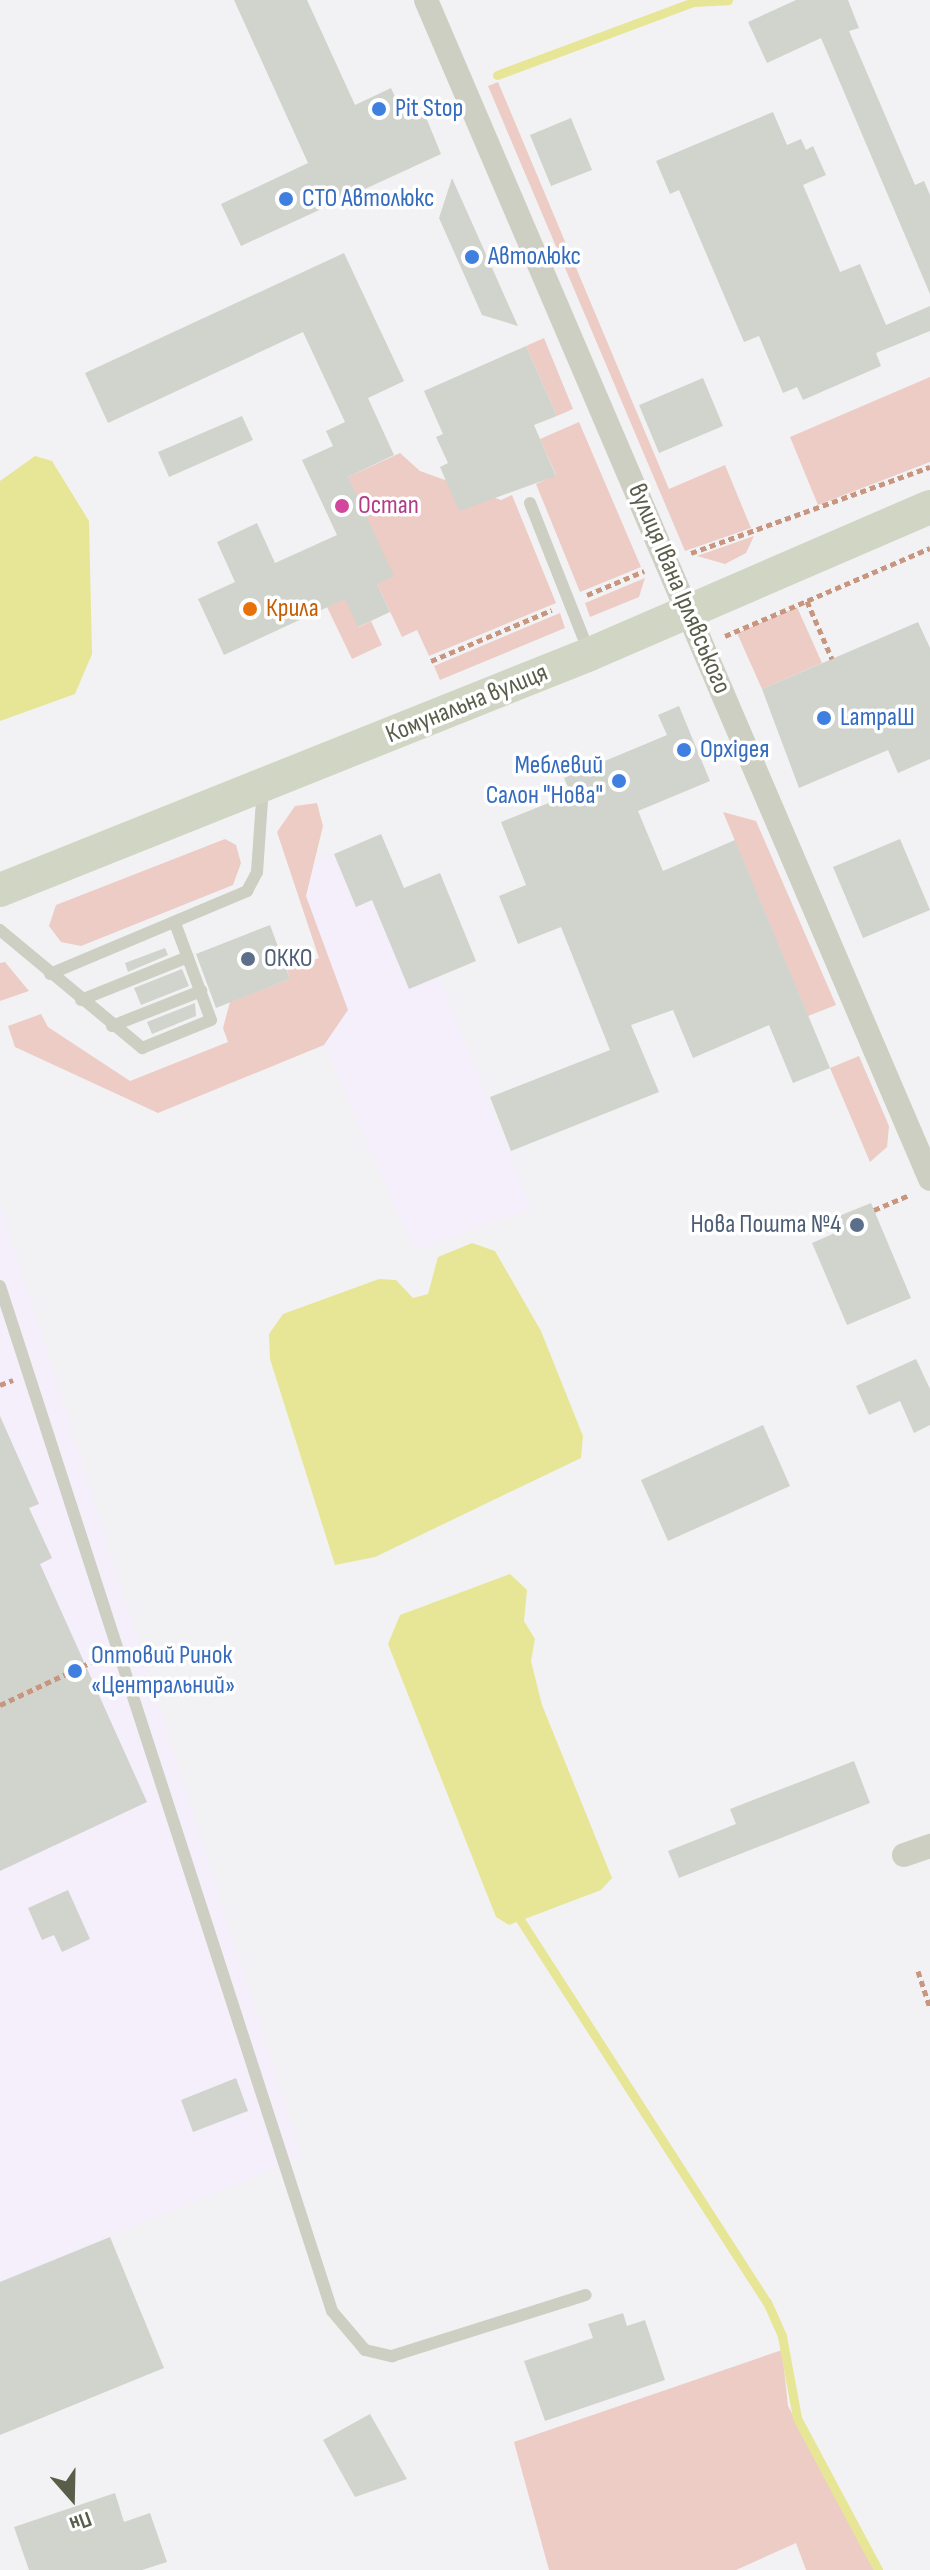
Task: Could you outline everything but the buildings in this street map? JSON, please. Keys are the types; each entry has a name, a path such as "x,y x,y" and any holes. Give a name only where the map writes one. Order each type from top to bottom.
{"main road":[{"name":"Комунальна вулиця","path":"0,890 590,654 930,507"}],"street":[{"name":"вулиця Івана Ірлявського","path":"426,0 703,646 923,1186"},
{"path":"904,1855 930,1846"}],"lane":[{"path":"530,503 590,654"},
{"path":"50,974 175,923 252,886 263,787"},
{"path":"0,930 142,1048 206,1025 211,1016 175,923"},
{"path":"81,1000 188,957"},
{"path":"112,1026 201,991"},
{"path":"0,1286 343,2329 365,2350 417,2354 586,2295"}],"path":[{"path":"703,646 930,548"},
{"path":"807,601 832,659"},
{"path":"874,1210 923,1186"},
{"path":"0,1705 118,1650"},
{"path":"918,1971 930,2007"}],"shaded area":[{"path":"498,82 669,489 725,465 751,528 685,551 488,86"},
{"path":"544,338 573,409 557,416 526,346"},
{"path":"930,377 930,462 818,505 790,437"},
{"path":"579,422 641,567 580,592 536,484 556,475 540,439"},
{"path":"400,453 420,471 501,500 512,495 556,603 429,656 417,630 402,637 377,584 348,477"},
{"path":"35,456 52,461 89,521 92,654 75,694 0,721 0,481"},
{"path":"754,536 746,553 725,564 697,556"},
{"path":"645,578 639,597 590,617 585,603"},
{"path":"345,598 359,627 371,621 382,645 352,659 327,607"},
{"path":"797,607 822,663 762,689 737,633"},
{"path":"560,613 565,628 440,680 434,666"},
{"path":"317,803 323,826 306,896 348,1010 324,1045 158,1113 15,1047 8,1026 41,1014 48,1027 130,1081 228,1042 223,1028 230,1002 290,979 287,970 319,958 277,832 295,806"},
{"path":"723,812 756,821 836,1005 808,1016"},
{"path":"381,834 532,1209 414,1250 324,1045 348,1010 296,870"},
{"path":"225,839 236,845 241,863 233,885 81,946 61,942 49,926 56,905"},
{"path":"5,962 29,991 0,1001 0,963"},
{"path":"859,1056 889,1126 887,1147 870,1162 830,1068"},
{"name":"Оптовий Ринок «Центральний»","path":"0,1203 302,2157 0,2282"},
{"path":"472,1243 495,1251 541,1331 583,1436 581,1458 375,1557 335,1565 270,1359 269,1334 283,1314 379,1279 396,1280 413,1298 428,1294 438,1257"},
{"path":"510,1574 527,1590 524,1621 535,1639 531,1661 542,1705 612,1878 601,1890 509,1925 496,1917 388,1644 400,1615"},
{"path":"782,2350 788,2406 874,2570 806,2570 796,2543 736,2570 549,2570 514,2442"}],"waterway":[{"path":"497,75 693,2 728,0"},
{"path":"521,1921 767,2302 782,2336 797,2418 878,2570"}],"place":[{"name":"Pit Stop","path":"379,109"},
{"name":"СТО Автолюкс","path":"286,199"},
{"name":"Автолюкс","path":"472,257"},
{"name":"Остап","path":"342,506"},
{"name":"Крила","path":"250,609"},
{"name":"LampaШ","path":"824,718"},
{"name":"Орхідея","path":"684,750"},
{"name":"Меблевий Салон \"Нова\"","path":"619,781"},
{"name":"ОККО","path":"248,959"},
{"name":"Нова Пошта №4","path":"857,1225"},
{"name":"Оптовий Ринок «Центральний»","path":"75,1671"}]}
